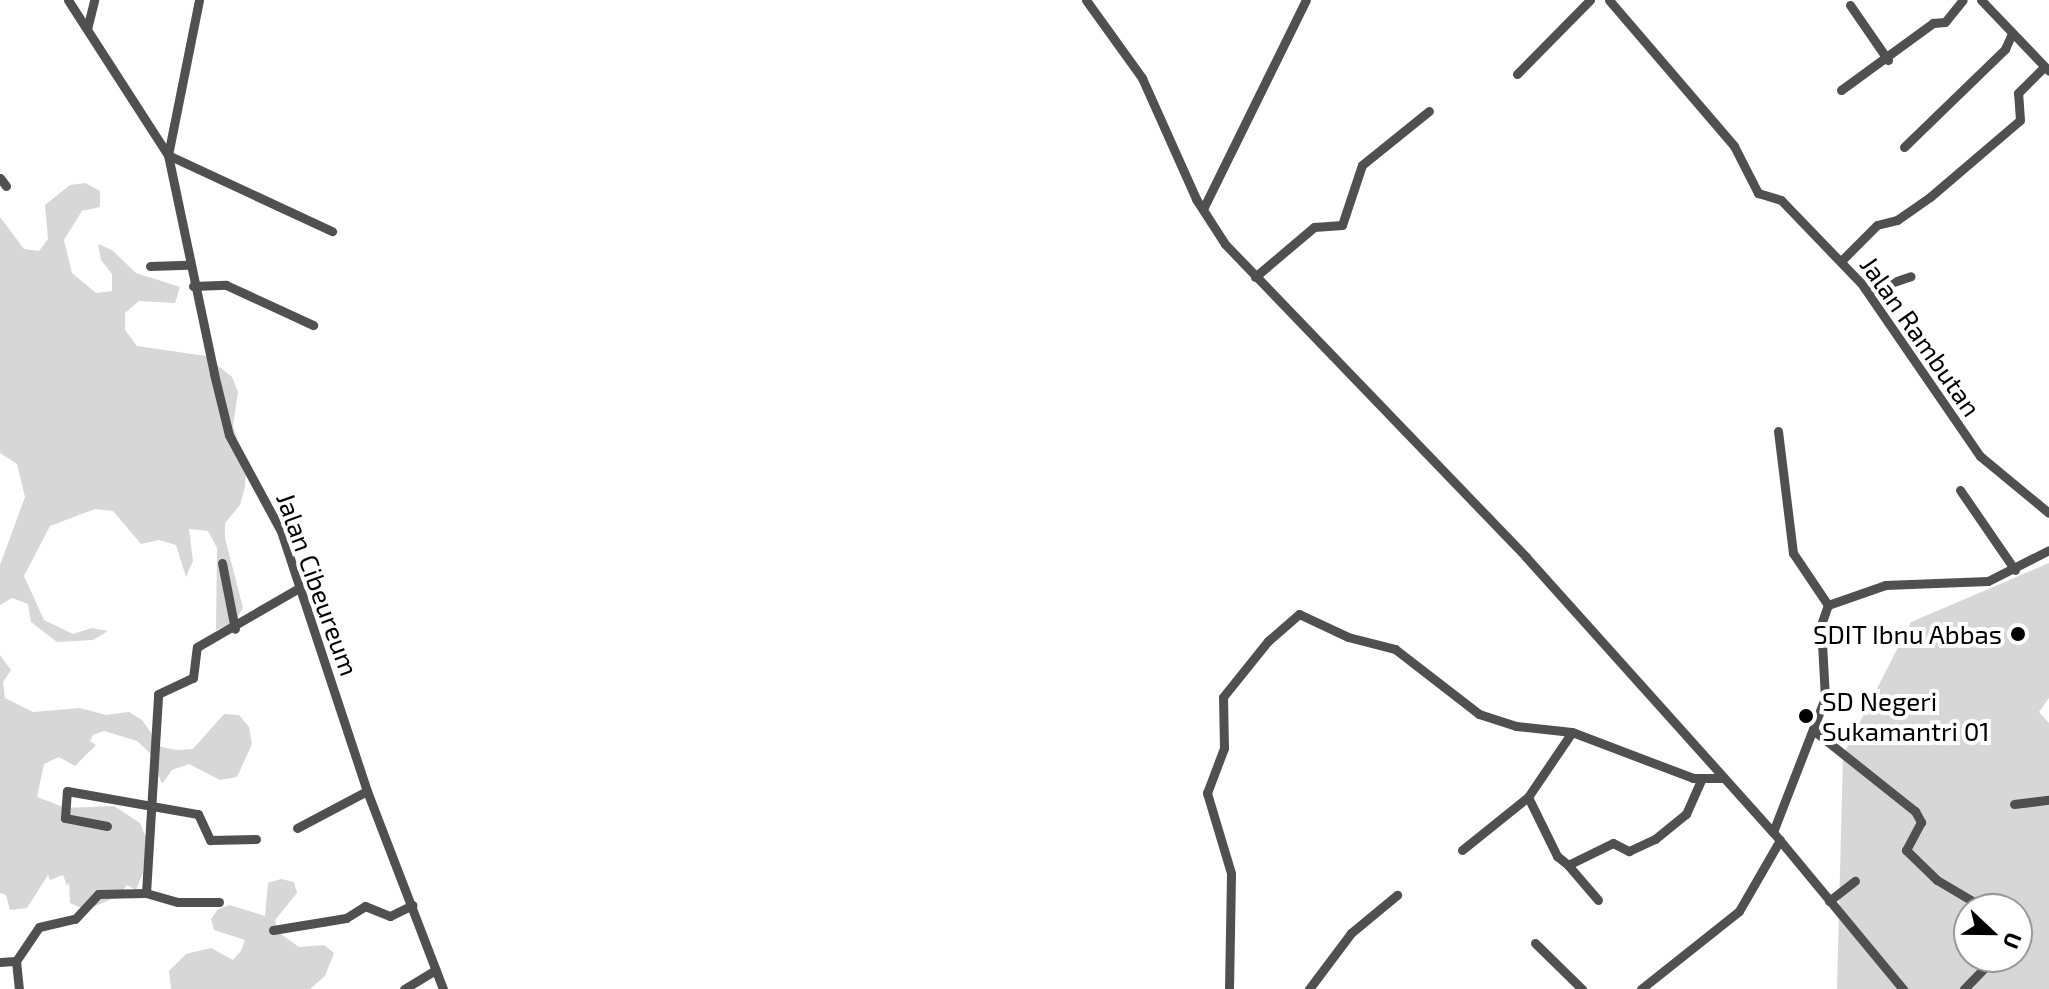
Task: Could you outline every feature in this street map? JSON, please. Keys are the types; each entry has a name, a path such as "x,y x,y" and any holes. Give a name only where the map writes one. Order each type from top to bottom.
{"street":[{"path":"68,0 168,155 332,231"},
{"path":"87,29 94,0"},
{"name":"Jalan Cibeureum","path":"199,0 168,155 188,265 229,435 274,513 367,791 443,989"},
{"path":"1086,0 1153,97 1203,209 1255,277 1526,557 1780,840 1903,989"},
{"path":"1203,209 1306,0"},
{"path":"1517,74 1590,0"},
{"name":"Jalan Rambutan","path":"1609,0 1734,146 1758,193 1781,200 1867,291 1967,441 1997,473 2049,513"},
{"path":"1841,90 1888,60 1933,23 1945,22 1963,0"},
{"path":"1841,261 1877,225 1897,220 1930,197 2020,120 2018,93 2047,69 1981,0"},
{"path":"1850,5 1888,60"},
{"path":"1904,147 2005,49 2012,33"},
{"path":"1255,277 1314,227 1342,225 1362,165 1429,111"},
{"path":"150,266 188,265"},
{"path":"1867,291 1911,276"},
{"path":"193,286 226,285 313,325"},
{"path":"1778,431 1793,553 1828,605"},
{"path":"1960,490 2015,570"},
{"path":"1828,605 1885,585 1977,584 2015,570 2049,550"},
{"path":"222,563 235,629"},
{"path":"146,893 154,807 158,694 193,678 197,647 235,629 297,589"},
{"path":"1773,832 1827,689 1821,625 1828,605"},
{"path":"1229,989 1231,873 1207,793 1224,748 1223,697 1239,673 1296,616 1306,614 1348,637 1395,649 1479,714 1516,726 1572,732 1701,780 1722,778"},
{"path":"1813,730 1915,811 1921,822 1906,850 1937,880 1959,893"},
{"path":"1462,850 1528,797 1572,732"},
{"path":"1568,865 1613,843 1629,851 1655,839 1686,814 1701,780"},
{"path":"107,826 65,818 67,791 200,815 210,840 256,839"},
{"path":"297,828 367,791"},
{"path":"1528,797 1557,856 1598,900"},
{"path":"2014,804 2049,800"},
{"path":"1647,987 1739,911 1780,840"},
{"path":"1829,901 1855,881"},
{"path":"19,989 16,961 39,927 75,919 95,896 146,893 178,902 219,902"},
{"path":"1309,989 1351,933 1397,895"},
{"path":"273,930 346,918 365,906 390,916 413,905"},
{"path":"1535,943 1582,989"},
{"path":"0,962 16,961"},
{"path":"404,989 436,970"},
{"path":"1964,989 1979,973"}],"shaded area":[{"path":"85,183 100,191 100,207 82,211 64,240 72,273 96,293 112,291 112,274 101,260 98,244 112,250 136,273 180,287 175,303 139,301 125,313 125,330 137,346 206,356 232,377 238,392 233,425 246,471 245,487 240,505 225,523 225,538 243,608 234,623 216,630 217,548 208,531 189,529 193,561 186,577 176,545 159,540 141,544 113,511 95,509 50,526 24,576 44,620 73,634 92,628 108,631 93,640 57,642 31,622 28,604 12,598 0,605 0,565 25,497 17,464 0,453 0,217 24,249 39,251 48,239 45,205 70,185"},
{"path":"2049,563 2049,698 2039,712 2049,723 2049,989 1837,989 1843,755 1911,622"},
{"path":"0,655 11,670 3,682 5,698 33,712 80,708 106,715 129,712 142,720 161,747 177,750 193,749 224,714 239,715 249,727 252,744 237,777 220,780 189,764 172,770 162,784 150,753 137,741 104,731 93,735 90,741 96,745 75,766 59,757 44,764 37,797 66,808 114,806 140,823 146,838 143,873 136,890 127,885 119,896 86,910 70,903 69,882 67,886 63,875 50,880 48,875 27,908 10,910 6,895 0,893"},
{"path":"281,879 294,882 297,893 275,920 278,932 299,947 324,945 334,953 325,976 310,989 171,989 169,971 186,954 211,948 233,960 241,951 245,940 214,930 211,919 218,909 230,905 265,916 268,883"}],"place":[{"name":"SDIT Ibnu Abbas","path":"2018,634"},
{"name":"SD Negeri Sukamantri 01","path":"1806,716"}]}
